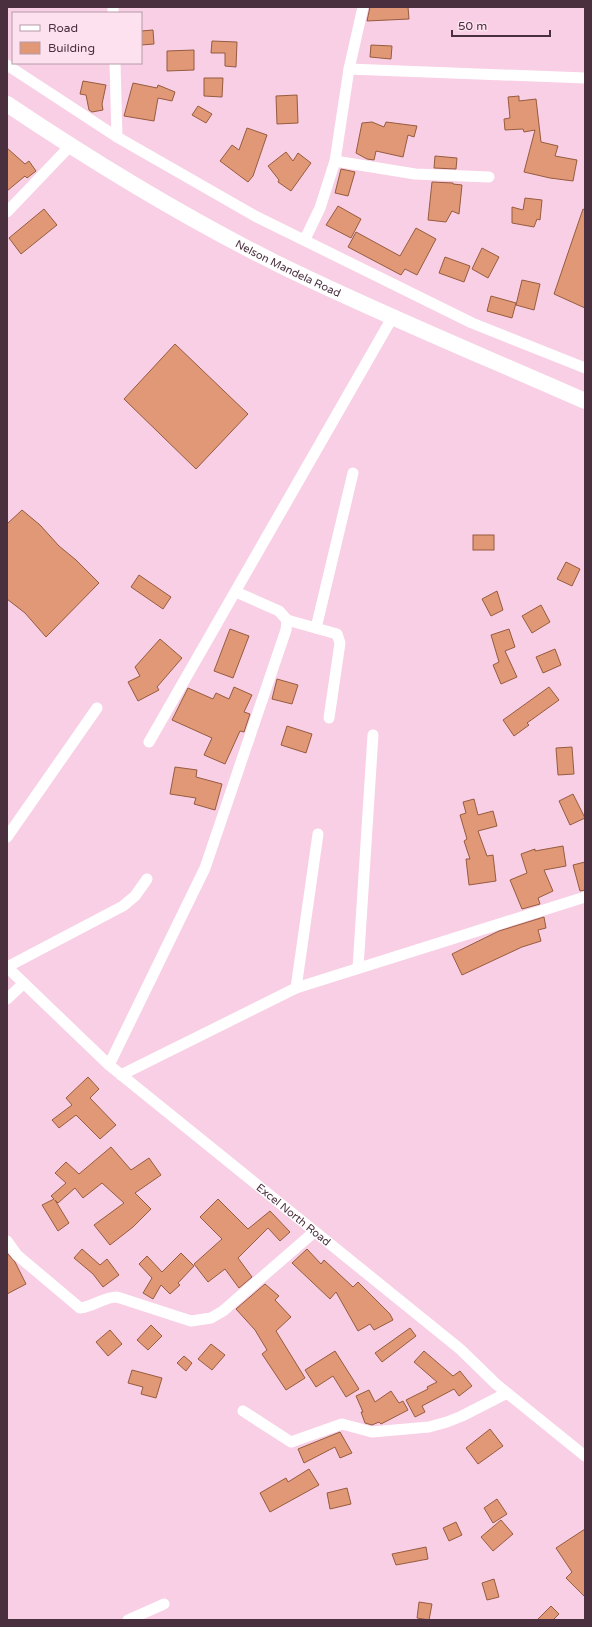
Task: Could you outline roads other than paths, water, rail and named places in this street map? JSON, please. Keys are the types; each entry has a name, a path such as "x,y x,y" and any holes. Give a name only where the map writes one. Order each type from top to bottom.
{"main road":[{"name":"Nelson Mandela Road","path":"7,104 70,146 148,194 224,236 392,318 585,401"}],"street":[{"path":"305,240 320,208 335,161 349,69 363,7"},
{"path":"115,64 117,137"},
{"path":"7,65 117,137 255,216 420,299 472,323 585,368"},
{"path":"349,69 585,78"},
{"path":"7,212 70,146"},
{"path":"335,161 414,174 489,177"},
{"path":"149,742 392,318"},
{"path":"316,628 352,473"},
{"path":"236,592 279,612 287,620 337,634 340,643 329,718"},
{"path":"109,1065 205,868 286,630 287,620"},
{"path":"7,837 96,708"},
{"path":"358,968 373,735"},
{"path":"296,988 318,834"},
{"path":"7,967 124,906 135,896 146,879"},
{"path":"121,1075 296,988 585,897"},
{"name":"Excel North Road","path":"7,967 109,1065 460,1349 507,1393 585,1456"},
{"path":"7,999 24,983"},
{"path":"7,1241 18,1255 80,1308 85,1308 105,1298 117,1297 191,1321 211,1318 223,1311 314,1232"},
{"path":"243,1411 291,1442 342,1424 372,1432 429,1426 457,1418 507,1393"},
{"path":"128,1620 164,1604"}]}
